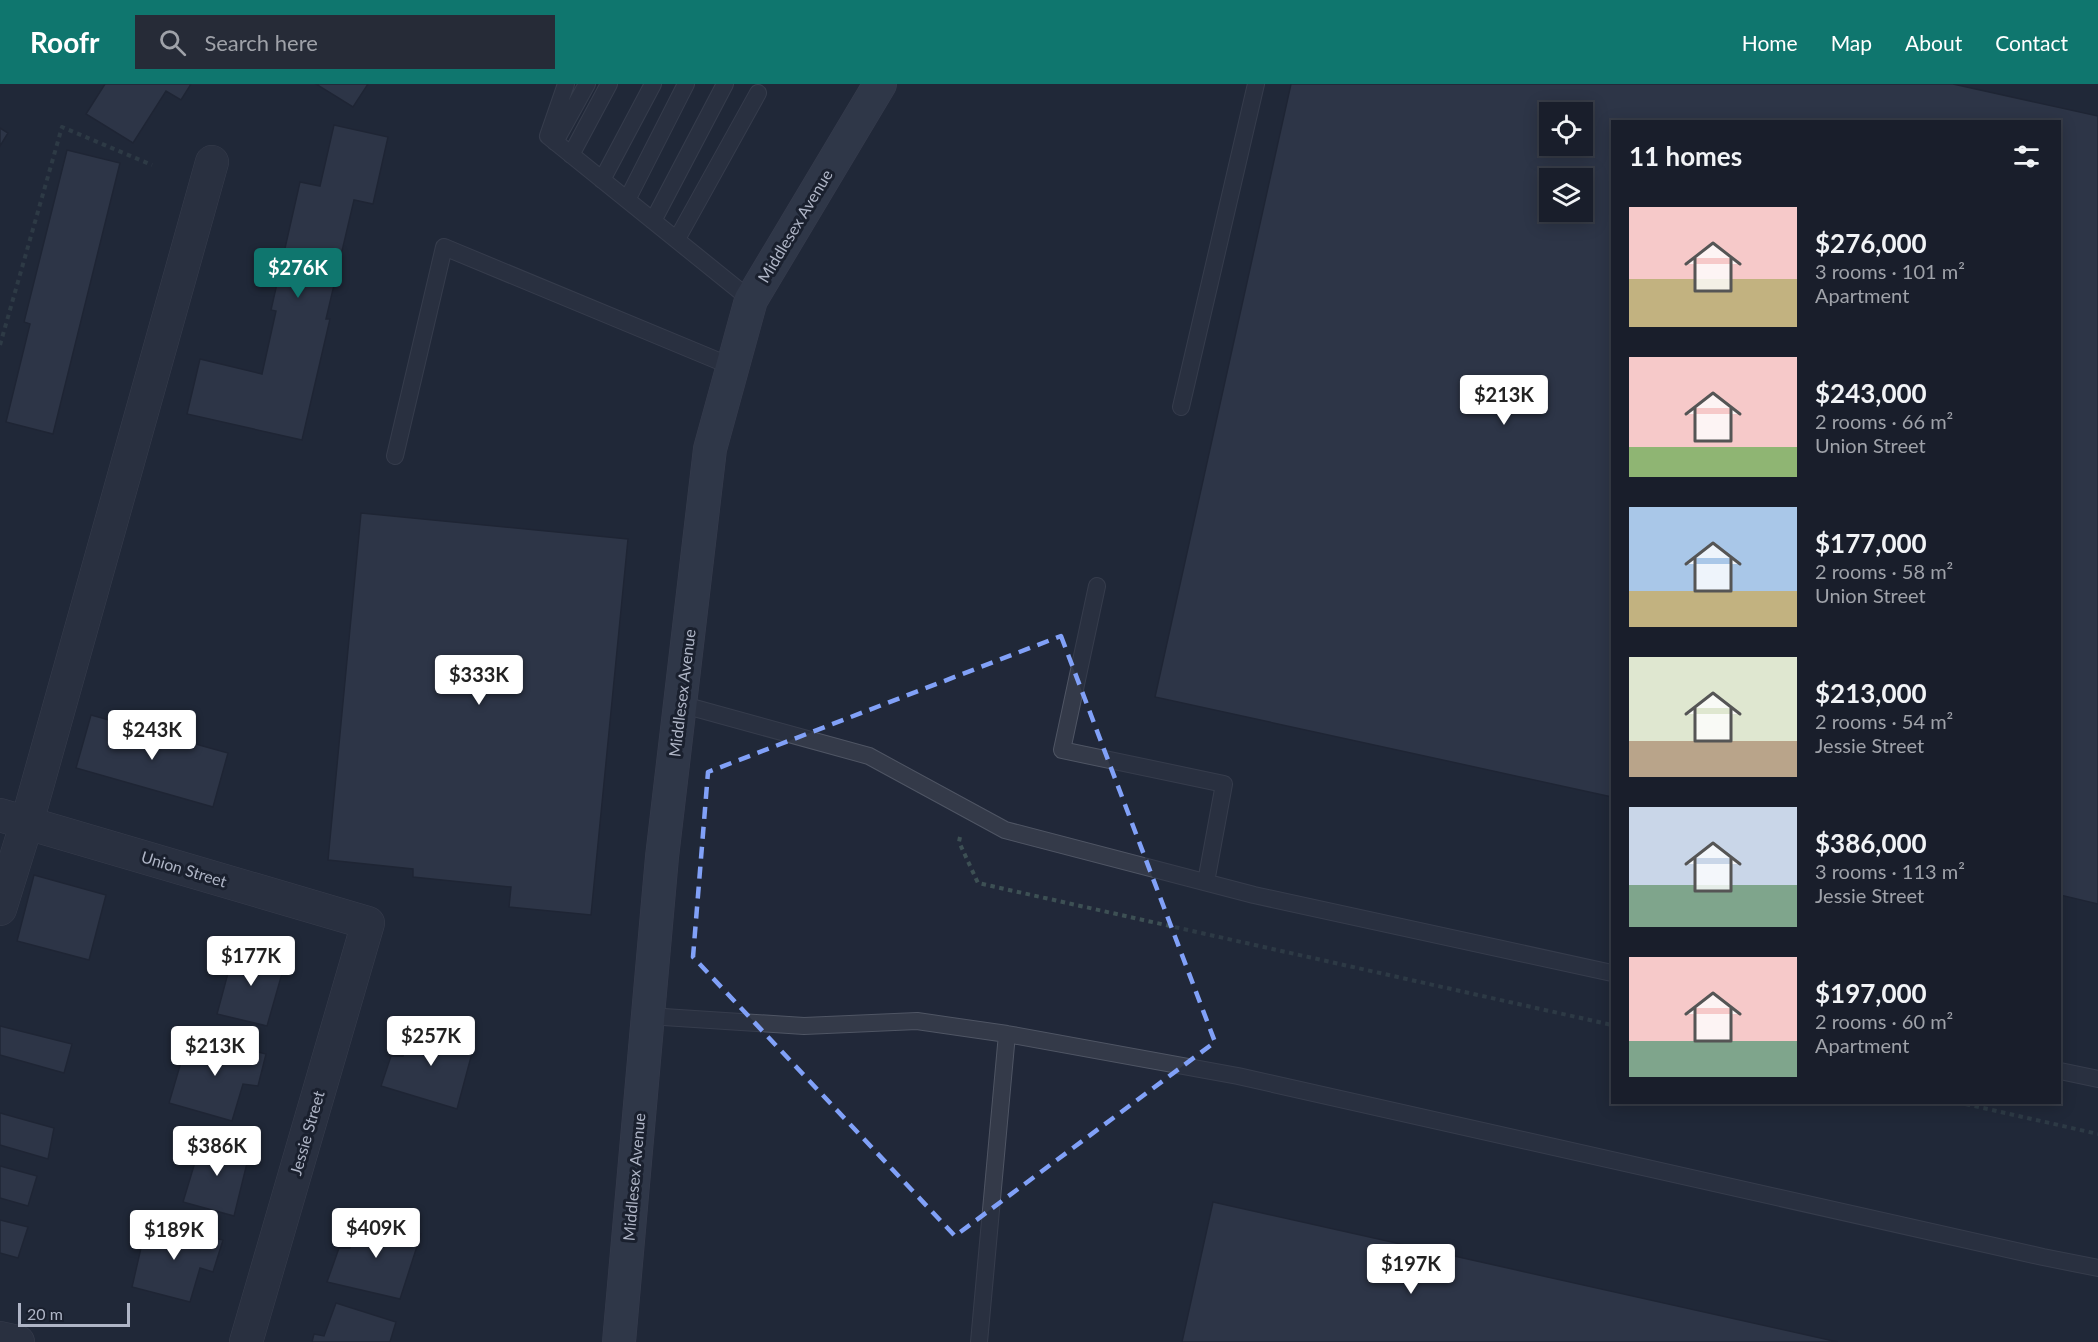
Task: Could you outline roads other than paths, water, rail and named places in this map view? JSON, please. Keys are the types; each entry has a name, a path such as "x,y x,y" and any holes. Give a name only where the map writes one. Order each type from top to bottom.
{"main road":[{"name":"Middlesex Avenue","path":"619,1342 662,857 710,448 751,300 880,84"}],"street":[{"path":"0,909 13,818 212,162"},
{"name":"Union Street","path":"13,818 368,923"},
{"name":"Jessie Street","path":"246,1342 368,923"},
{"path":"0,1338 18,1342"}],"lane":[{"path":"566,84 548,136 751,300"},
{"path":"555,142 586,84"},
{"path":"571,155 609,84"},
{"path":"602,180 653,84"},
{"path":"627,200 686,84"},
{"path":"653,221 725,84"},
{"path":"1181,407 1256,84"},
{"path":"677,239 758,93"},
{"path":"395,456 444,247 733,367"},
{"path":"1097,586 1062,750 1224,784 1206,882"},
{"path":"681,704 869,756 1005,830 1254,895 1611,973"},
{"path":"648,1016 804,1026 917,1022 1007,1034 1238,1076 2031,1255 2098,1268"},
{"path":"979,1342 1007,1034"},
{"path":"2061,1071 2098,1079"}]}
